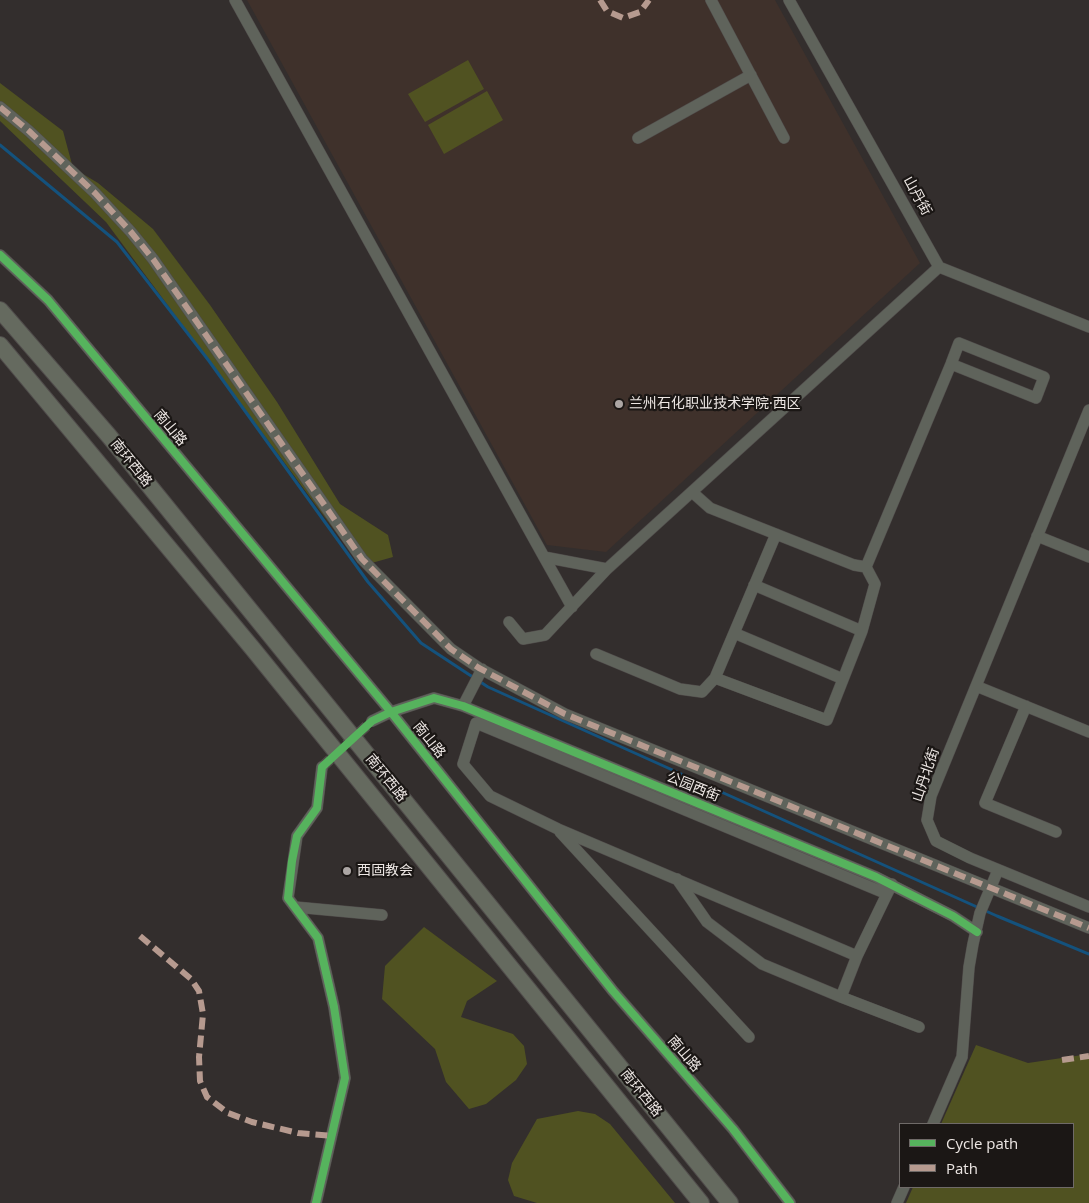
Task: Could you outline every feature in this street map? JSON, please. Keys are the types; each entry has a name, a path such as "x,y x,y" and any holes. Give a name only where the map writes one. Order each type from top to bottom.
{"highway":[{"name":"南环西路","path":"0,310 109,436 730,1203"},
{"name":"南环西路","path":"0,345 247,642 701,1203"}],"street":[{"path":"235,0 572,607"},
{"path":"711,0 784,138"},
{"name":"山丹街","path":"789,0 939,267"},
{"path":"638,138 751,75"},
{"path":"0,107 29,131 95,193 153,259 362,559 451,648 480,672 565,714 990,892 1089,928"},
{"name":"南山路","path":"0,255 48,300 391,712 613,991 733,1129 790,1203"},
{"path":"509,622 523,639 532,639 545,635 607,569 939,267 1089,327"},
{"path":"866,567 959,343 1044,377 1036,398 951,364"},
{"name":"山丹北街","path":"998,870 936,841 927,820 931,796 1089,410"},
{"path":"692,492 710,508 854,565 866,567"},
{"path":"596,654 680,689 702,692 714,678 776,534"},
{"path":"1038,536 1089,556"},
{"path":"544,557 607,569"},
{"path":"714,678 827,720 862,631 875,584 866,567"},
{"path":"754,585 862,631"},
{"path":"734,632 844,678"},
{"path":"463,706 480,672"},
{"path":"976,686 1089,732"},
{"name":"公园西街","path":"372,721 391,712 434,698 463,706 953,916 977,932"},
{"path":"1026,706 985,803 1056,832"},
{"path":"841,997 857,956 889,889 476,723 463,764 490,796 558,829 857,956"},
{"path":"316,1203 345,1078 334,1007 318,938 288,898 296,836 317,808 322,767"},
{"path":"558,829 749,1036"},
{"path":"933,1123 962,1057 969,967 980,913 998,870 1089,907"},
{"path":"677,879 707,922 762,964 919,1027"},
{"path":"295,907 382,915"},
{"path":"897,1203 904,1188"}],"shaded area":[{"name":"兰州石化职业技术学院·西区","path":"247,0 775,0 920,263 606,552 547,545"}],"green space":[{"path":"468,60 484,89 425,122 408,94"},
{"path":"0,83 63,131 73,168 98,183 153,229 210,305 277,402 340,504 388,535 393,557 361,566 106,222 0,121"},
{"path":"487,91 503,120 444,154 428,125"},
{"path":"424,927 497,981 467,1001 461,1017 513,1034 524,1046 527,1064 516,1080 486,1104 469,1109 446,1082 435,1049 382,999 385,966"},
{"path":"976,1045 1028,1063 1089,1054 1089,1203 906,1203 913,1188 1074,1188 1074,1123 941,1123"},
{"path":"578,1111 595,1114 610,1124 675,1203 537,1203 514,1196 508,1180 512,1163 537,1119"}],"waterway":[{"path":"0,145 117,242 209,361 368,582 421,643 488,687 997,916 1089,954"}],"tunnel":[{"path":"322,767 372,721"}],"marked path":[{"path":"600,0 607,11 623,18 640,12 649,0"},
{"path":"0,107 29,131 95,193 131,232 153,259 362,559 451,649 479,668 565,714 1089,928"},
{"path":"140,936 191,979 199,991 203,1014 199,1057 200,1081 207,1097 228,1113 252,1122 298,1133 332,1136"},
{"path":"1062,1060 1089,1056"}],"cycle path":[{"path":"0,255 48,300 391,712 613,991 733,1129 790,1203"},
{"path":"316,1203 345,1078 334,1007 318,938 288,898 292,861 297,836 317,808 322,767 372,721 391,712 434,698 463,706 876,877 953,916 977,932"}],"place":[{"name":"兰州石化职业技术学院·西区","path":"619,404"},
{"name":"西固教会","path":"347,871"}]}
